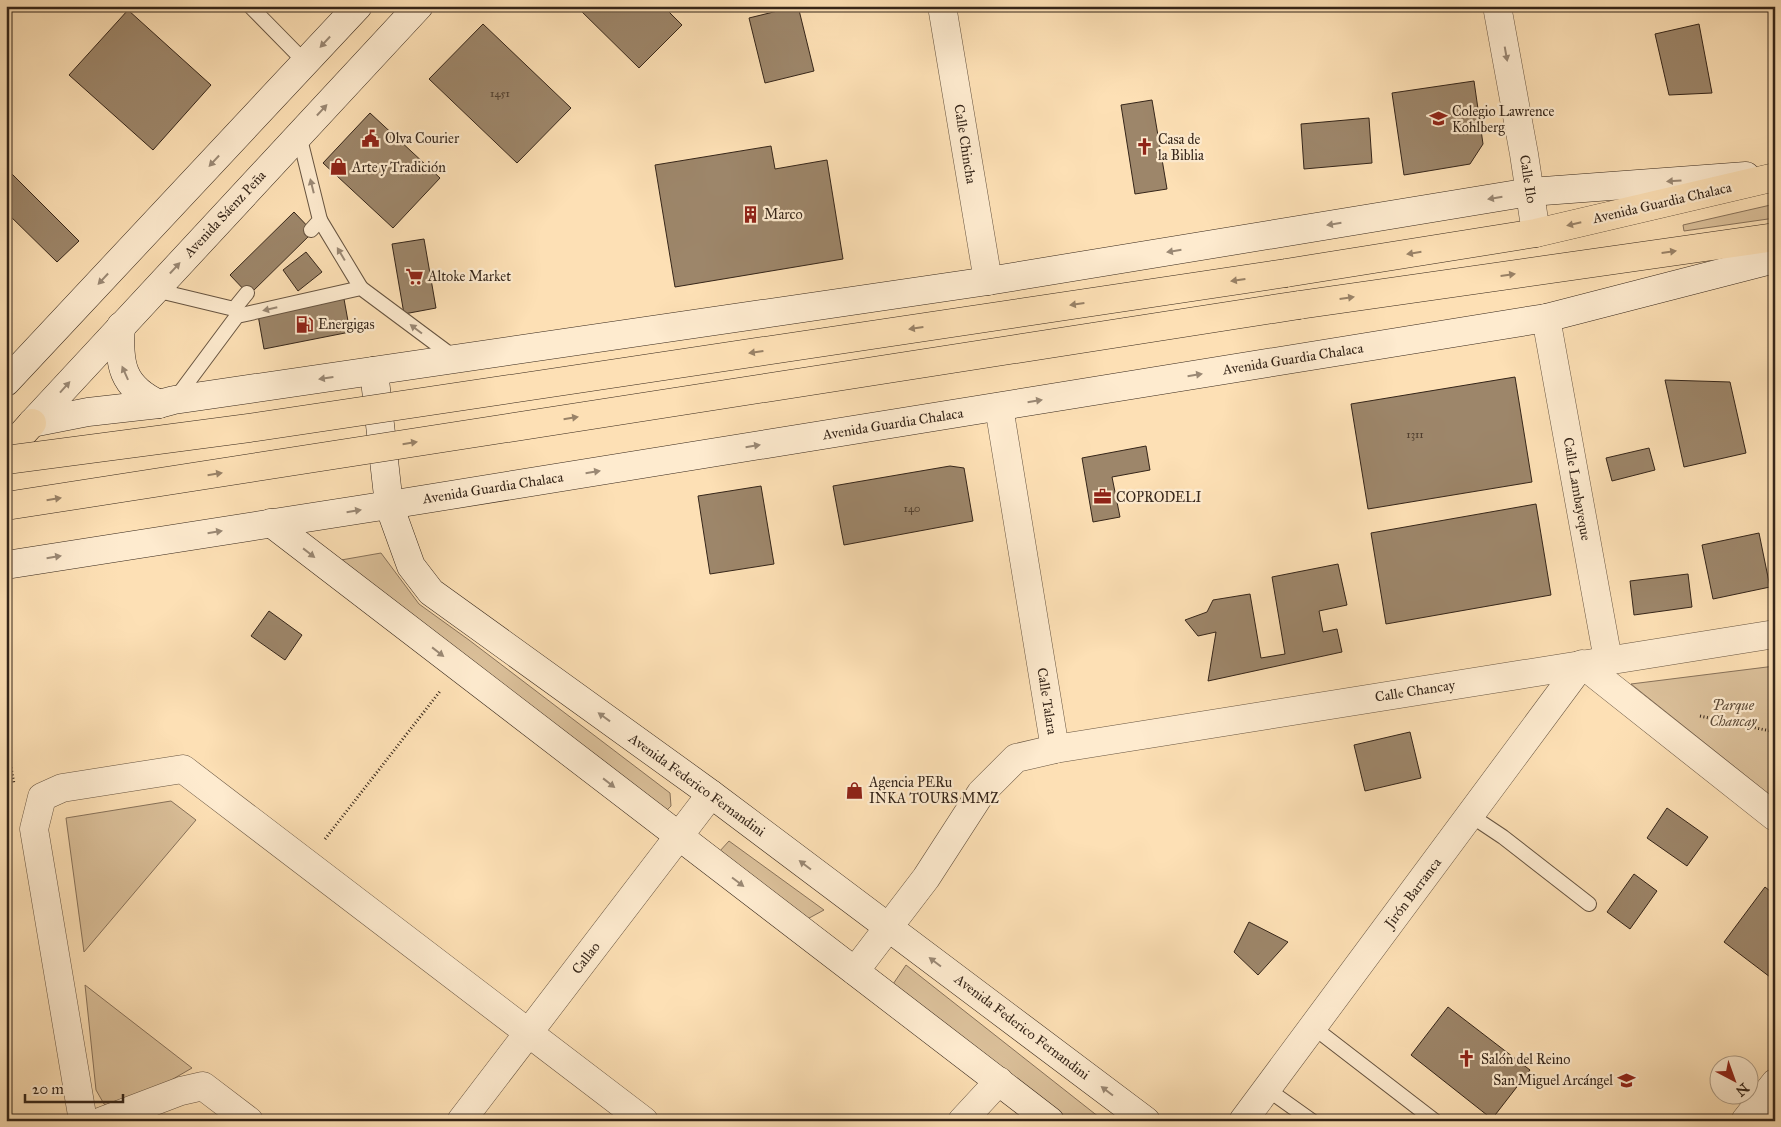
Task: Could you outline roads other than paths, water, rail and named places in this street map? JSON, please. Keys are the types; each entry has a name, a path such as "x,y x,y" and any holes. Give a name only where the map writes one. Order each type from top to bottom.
{"main road":[{"name":"Avenida Guardia Chalaca","path":"6,460 249,428 1286,273 1536,233 1775,177"},
{"path":"6,506 1299,305 1775,237"},
{"path":"6,452 19,425"}],"street":[{"path":"6,382 358,6"},
{"name":"Avenida Sáenz Peña","path":"19,425 121,326 418,6"},
{"name":"Calle Chincha","path":"942,6 988,281"},
{"name":"Calle Ilo","path":"1497,6 1536,233"},
{"name":"Avenida Guardia Chalaca","path":"19,425 88,412 988,281 1530,192 1775,173"},
{"name":"Avenida Guardia Chalaca","path":"6,565 1546,318 1775,259"},
{"name":"Calle Lambayeque","path":"1546,318 1595,662"},
{"path":"121,326 121,362 126,378 146,398 167,402"},
{"name":"Avenida Federico Fernandini","path":"374,371 389,505 411,566 431,592 711,794 1146,1121"},
{"name":"Calle Talara","path":"855,971 926,878 981,793 1016,758 1055,749 999,407"},
{"path":"271,523 1050,1121"},
{"name":"Calle Chancay","path":"1055,749 1775,634"},
{"path":"1595,662 1775,817"},
{"name":"Jirón Barranca","path":"1244,1121 1470,815 1595,662"},
{"path":"83,1121 34,829 42,797 62,788 183,769 644,1121"},
{"name":"Callao","path":"461,1121 711,794"},
{"path":"962,1121 999,1081"},
{"path":"1745,1121 1775,1082"},
{"path":"102,1121 181,1091 203,1086 249,1121"}],"lane":[{"path":"250,6 305,62"},
{"path":"298,135 316,225 361,288 455,358"},
{"path":"155,290 236,313 361,288"},
{"path":"167,402 236,313 247,293"},
{"path":"1470,815 1503,836 1589,904"},
{"path":"1313,1027 1435,1121"},
{"path":"1267,1089 1312,1121"}],"place":[{"name":"Colegio Lawrence Kohlberg","path":"1438,119"},
{"name":"Olva Courier","path":"371,138"},
{"name":"Casa de la Biblia","path":"1144,147"},
{"name":"Arte y Tradición","path":"338,167"},
{"name":"Marco","path":"750,214"},
{"name":"Altoke Market","path":"414,276"},
{"name":"Energigas","path":"304,324"},
{"name":"COPRODELI","path":"1102,497"},
{"name":"Agencia PERu INKA TOURS MMZ","path":"855,790"},
{"name":"Salón del Reino","path":"1467,1059"},
{"name":"San Miguel Arcángel","path":"1627,1080"}],"park label":[{"name":"Parque Chancay","path":"1733,714"}]}
